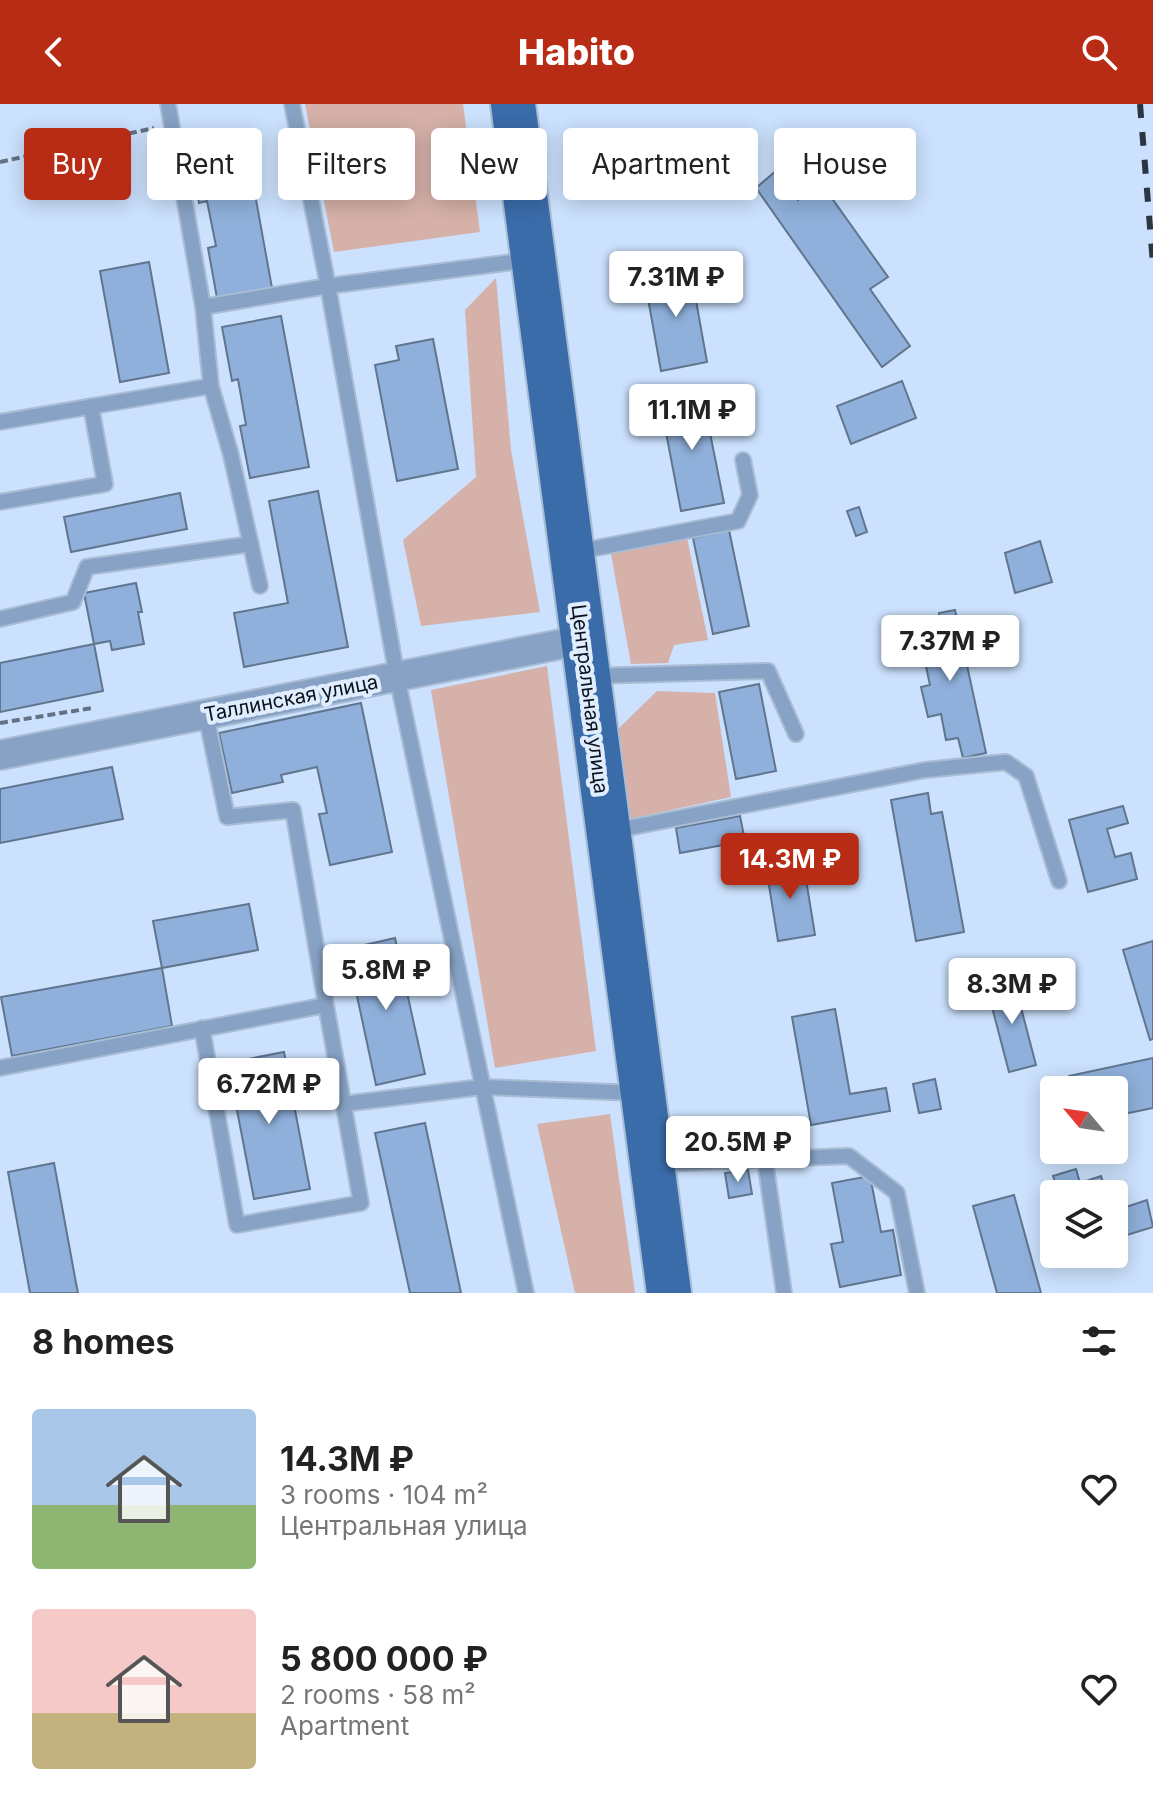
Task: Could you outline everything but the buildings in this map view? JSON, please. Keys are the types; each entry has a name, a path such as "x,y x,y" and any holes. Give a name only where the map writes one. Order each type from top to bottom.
{"main road":[{"name":"Центральная улица","path":"513,104 669,1293"}],"street":[{"name":"Таллинская улица","path":"0,755 397,677 584,658"}],"lane":[{"path":"168,104 203,307 211,386 231,455 260,586"},
{"path":"292,104 328,286 397,677 526,1293"},
{"path":"203,307 328,286 533,260"},
{"path":"0,422 211,386"},
{"path":"0,502 105,484 91,406"},
{"path":"571,553 738,521 750,495 743,460"},
{"path":"0,619 73,602 87,567 251,544"},
{"path":"584,658 768,671 796,734"},
{"path":"202,1028 237,1225 361,1203 293,810 227,817 206,715"},
{"path":"608,832 925,770 1006,762 1026,776 1059,881"},
{"path":"0,1068 326,1005"},
{"path":"343,1104 482,1087 642,1093"},
{"path":"652,1164 849,1156 897,1193 917,1293"},
{"path":"765,1160 784,1293"}],"path":[{"path":"0,162 171,124"}],"shaded area":[{"path":"305,104 463,104 466,128 431,128 431,200 476,200 480,232 334,252 324,200 415,200 415,128 310,128"},
{"path":"496,278 511,450 540,612 421,626 403,540 476,477 465,310"},
{"path":"687,538 708,640 674,645 668,663 631,664 611,554"},
{"path":"547,666 596,1051 495,1068 431,690"},
{"path":"657,691 715,693 731,797 629,819 617,730"},
{"path":"610,1114 635,1293 575,1293 537,1124"}],"railway":[{"path":"1140,104 1153,264"}]}
